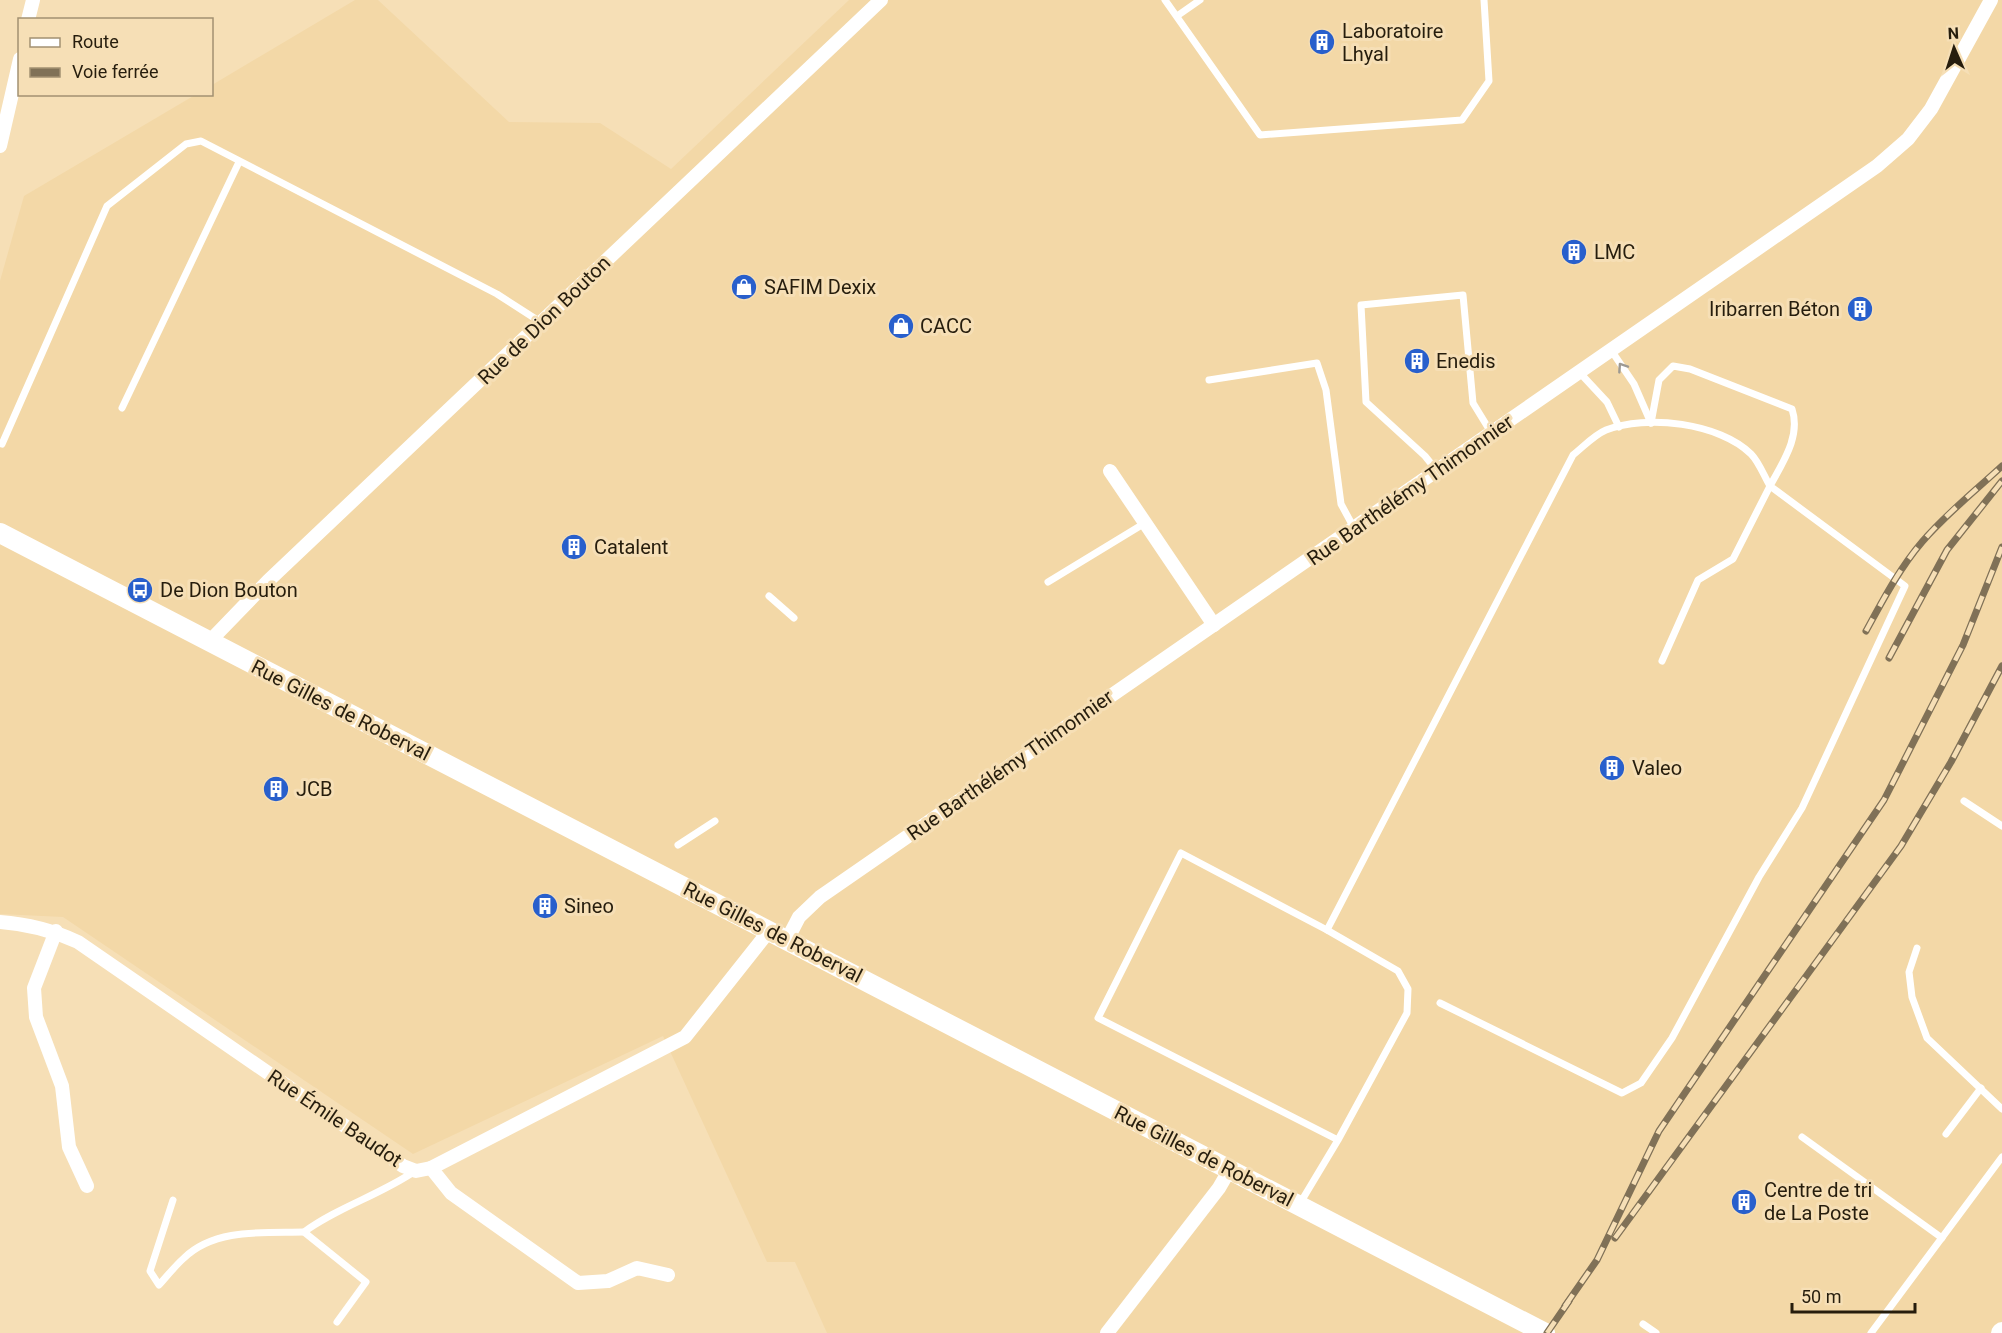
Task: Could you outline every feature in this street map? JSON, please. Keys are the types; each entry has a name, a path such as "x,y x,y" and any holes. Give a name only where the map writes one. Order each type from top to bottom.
{"street":[{"path":"28,18 33,0"},
{"name":"Rue de Dion Bouton","path":"209,642 243,606 881,0"},
{"name":"Rue Barthélémy Thimonnier","path":"787,940 799,917 820,897 1868,172 1908,139 1950,77 1991,0"},
{"path":"0,146 18,68"},
{"path":"1110,471 1214,625"},
{"name":"Rue Gilles de Roberval","path":"0,533 1545,1333"},
{"name":"Rue Émile Baudot","path":"0,922 28,924 56,932 78,942 403,1166 416,1170 431,1168 451,1193 578,1282 608,1281 637,1268 668,1275"},
{"path":"431,1168 685,1037 769,931"},
{"path":"56,932 34,988 36,1017 62,1086 69,1147 87,1186"},
{"path":"1107,1333 1219,1188 1230,1169"}],"lane":[{"path":"1165,0 1260,135 1462,120 1489,81 1484,0"},
{"path":"1177,16 1200,0"},
{"path":"2,444 107,206 186,144 201,141 497,294 542,323"},
{"path":"122,408 239,162"},
{"path":"1437,472 1425,456 1366,402 1361,305 1463,295 1473,403 1492,434"},
{"path":"1611,350 1634,384 1651,423"},
{"path":"1209,380 1317,363 1326,390 1341,504 1354,529"},
{"path":"1651,423 1659,380 1673,366 1690,369 1792,409 1795,420 1794,437 1733,559 1698,580 1662,661"},
{"path":"1580,373 1607,402 1619,427"},
{"path":"1327,930 1573,455 1605,431 1619,427 1666,422 1720,434 1751,454 1770,486 1905,586 1802,808 1759,877 1672,1038 1641,1083 1622,1093 1440,1003"},
{"path":"1048,582 1145,523"},
{"path":"769,596 794,618"},
{"path":"1964,801 2002,826"},
{"path":"678,845 715,821"},
{"path":"1299,1205 1338,1140 1407,1013 1408,989 1398,971 1327,930 1181,853 1098,1018 1338,1140"},
{"path":"1917,948 1909,972 1912,997 1927,1038 2002,1109"},
{"path":"1946,1134 1981,1088"},
{"path":"1802,1137 1942,1238"},
{"path":"1871,1333 2002,1157"},
{"path":"173,1200 150,1271 159,1285 186,1256 210,1240 244,1233 304,1232 326,1216 399,1182 416,1170"},
{"path":"304,1232 366,1282 338,1323"},
{"path":"1643,1324 1656,1333"}],"shaded area":[{"path":"355,0 378,0 509,122 600,123 671,169 849,0 2002,0 2002,1333 827,1333 795,1262 767,1262 663,1036 413,1154 63,917 0,914 0,281 24,196 193,96 213,96 213,84"}],"railway":[{"path":"1866,631 1885,596 1922,542 2002,466"},
{"path":"1889,658 1947,550 2002,481"},
{"path":"1565,1306 1597,1260 1659,1131 1884,800 1963,645 2002,547"},
{"path":"1615,1238 1901,846 1951,762 2002,666"},
{"path":"1547,1333 1569,1301"}],"place":[{"name":"Laboratoire Lhyal","path":"1322,42"},
{"name":"LMC","path":"1574,252"},
{"name":"SAFIM Dexix","path":"744,287"},
{"name":"Iribarren Béton","path":"1860,309"},
{"name":"CACC","path":"901,326"},
{"name":"Enedis","path":"1417,361"},
{"name":"Catalent","path":"574,547"},
{"name":"De Dion Bouton","path":"140,590"},
{"name":"Valeo","path":"1612,768"},
{"name":"JCB","path":"276,789"},
{"name":"Sineo","path":"545,906"},
{"name":"Centre de tri de La Poste","path":"1744,1202"}]}
